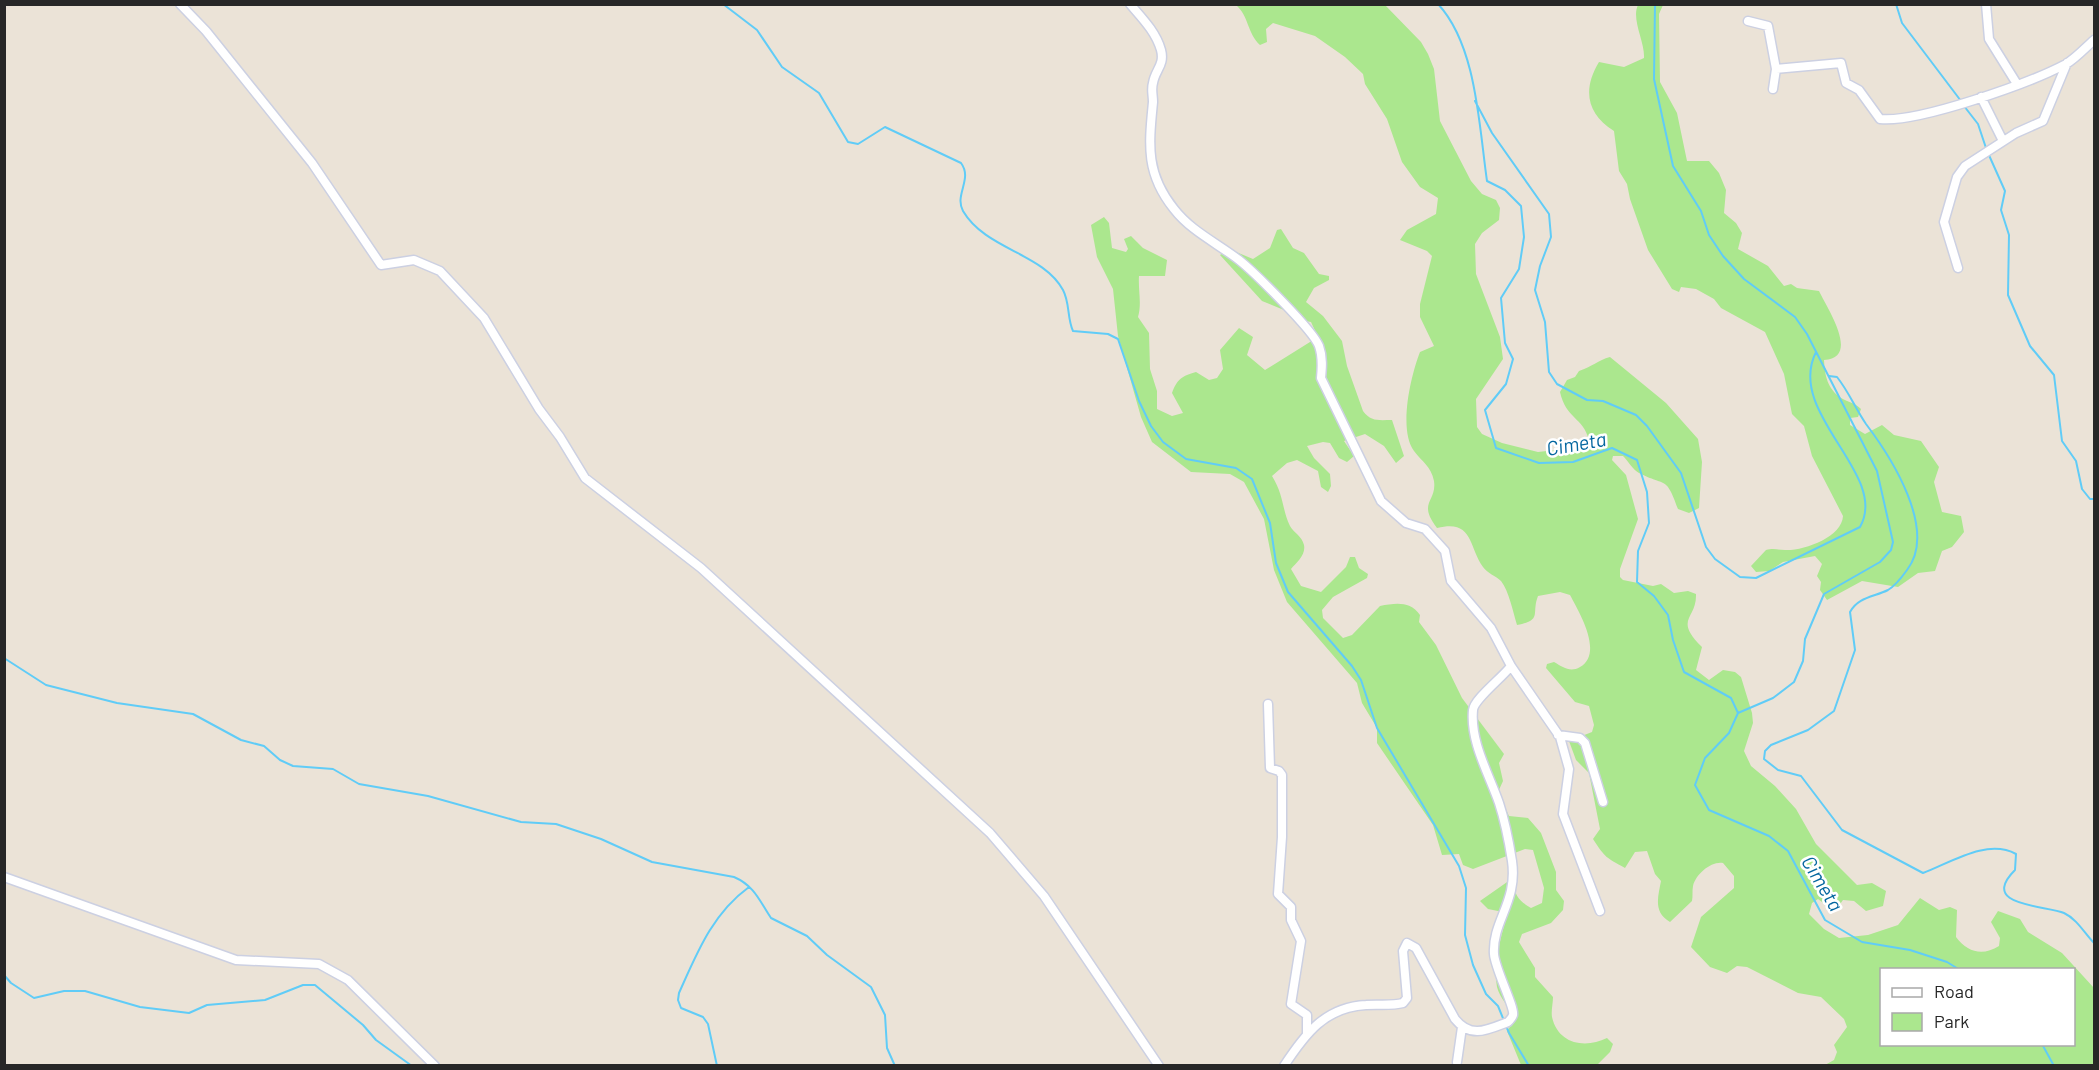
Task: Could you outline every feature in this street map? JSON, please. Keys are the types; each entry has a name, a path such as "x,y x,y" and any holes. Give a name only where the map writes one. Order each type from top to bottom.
{"street":[{"path":"180,4 206,31 312,163 381,266 414,260 440,271 464,294 484,318 539,410 560,437 585,478 701,568 990,833 1016,860 1112,993 1159,1065"},
{"path":"1130,4 1149,27 1161,51 1163,62 1153,83 1148,144 1154,172 1163,191 1174,209 1192,228 1240,261 1305,327 1319,345 1323,366 1321,378 1381,501 1406,523 1425,529 1445,552 1451,581 1491,628 1511,666 1558,735 1569,769 1563,814 1600,912"},
{"path":"1986,4 1989,39 2017,84"},
{"path":"1748,21 1768,26 1776,69 1773,88"},
{"path":"1776,69 1841,63 1846,84 1859,90 1882,119 1924,114 2017,84 2067,63 2094,40"},
{"path":"1958,268 1944,222 1957,177 1965,166 2002,141 2043,121 2067,63"},
{"path":"1981,97 2002,141"},
{"path":"1462,1027 1476,1032 1508,1022 1513,1015 1496,966 1494,953 1495,938 1510,901 1512,862 1500,805 1480,757 1473,710 1476,701 1511,666"},
{"path":"1268,704 1270,768 1279,771 1282,776 1282,837 1278,894 1291,907 1291,920 1301,941 1291,1004 1307,1015 1307,1033"},
{"path":"1558,735 1580,738 1585,742 1603,802"},
{"path":"4,878 236,960 319,964 348,980 435,1065"},
{"path":"1284,1065 1317,1022 1344,1008 1403,1003 1407,998 1403,951 1407,943 1416,948 1462,1027 1457,1062"}],"green space":[{"path":"1236,5 1385,5 1421,42 1428,54 1434,69 1440,121 1471,181 1482,194 1496,200 1500,208 1499,220 1482,233 1475,244 1476,274 1500,337 1503,359 1476,399 1477,427 1482,434 1502,443 1538,452 1582,447 1589,440 1586,432 1566,408 1560,392 1567,380 1575,377 1579,371 1610,357 1666,403 1698,439 1702,462 1699,508 1689,513 1678,509 1668,486 1637,472 1623,456 1613,456 1612,460 1626,475 1638,519 1620,569 1620,577 1623,580 1653,586 1661,584 1674,593 1688,591 1696,594 1688,624 1693,637 1702,647 1696,670 1709,680 1723,670 1735,672 1741,677 1752,713 1753,723 1744,751 1751,766 1775,786 1796,809 1816,844 1857,885 1872,883 1886,891 1883,906 1866,911 1854,901 1843,900 1838,907 1826,905 1818,899 1812,903 1809,914 1824,929 1839,938 1868,935 1898,925 1920,898 1939,910 1950,907 1957,910 1956,937 1971,950 1982,952 1999,946 2000,938 1991,922 1998,911 2020,919 2028,932 2062,953 2094,988 2094,1065 1825,1065 1834,1060 1837,1052 1834,1045 1847,1027 1844,1019 1821,997 1798,993 1747,967 1737,966 1727,973 1710,967 1691,947 1701,917 1734,888 1734,876 1723,863 1709,866 1701,873 1693,886 1692,901 1670,922 1659,909 1661,881 1655,874 1647,851 1635,852 1625,868 1604,854 1593,839 1600,829 1589,773 1576,760 1569,741 1592,732 1594,725 1589,706 1575,702 1546,668 1547,664 1554,662 1567,669 1573,669 1587,661 1590,643 1579,611 1570,595 1560,592 1538,596 1533,618 1517,625 1504,585 1483,567 1468,536 1457,527 1437,528 1431,519 1428,507 1434,488 1433,476 1409,441 1406,416 1413,374 1420,352 1434,346 1420,317 1420,304 1432,256 1427,251 1400,240 1407,230 1436,214 1438,198 1420,187 1402,162 1387,119 1365,84 1363,74 1345,57 1315,36 1273,23 1266,29 1267,42 1260,45"},
{"path":"1638,5 1663,5 1659,14 1660,82 1677,113 1687,161 1709,161 1719,173 1726,190 1724,213 1736,223 1742,233 1738,249 1768,266 1784,286 1791,284 1797,288 1819,291 1834,320 1841,342 1840,351 1835,357 1824,360 1825,371 1830,386 1836,394 1861,409 1858,417 1850,418 1850,425 1865,434 1882,425 1894,435 1921,441 1939,467 1934,482 1942,512 1961,516 1964,532 1952,547 1942,551 1935,571 1918,573 1898,587 1862,581 1827,600 1820,590 1821,582 1817,576 1822,564 1815,556 1783,562 1769,571 1756,572 1751,566 1766,550 1793,550 1821,541 1836,530 1843,516 1812,456 1804,426 1792,414 1784,374 1765,332 1721,308 1714,299 1696,289 1681,287 1679,292 1672,289 1648,250 1627,184 1619,171 1614,131 1598,117 1590,101 1589,92 1590,82 1599,62 1624,67 1644,58 1636,17"},
{"path":"1104,217 1109,223 1112,248 1126,252 1128,249 1124,239 1131,236 1143,248 1167,260 1165,276 1139,276 1138,317 1149,333 1150,369 1157,391 1157,409 1172,416 1183,413 1172,393 1178,381 1196,372 1209,380 1217,378 1223,369 1220,350 1239,328 1253,337 1247,355 1265,370 1318,337 1311,322 1294,319 1284,310 1262,301 1220,255 1229,249 1253,259 1270,248 1277,230 1281,229 1293,248 1304,253 1319,274 1329,276 1329,280 1314,288 1306,302 1323,316 1342,341 1347,366 1363,411 1372,419 1392,420 1404,456 1396,463 1384,446 1365,434 1344,441 1354,456 1347,462 1339,458 1330,443 1323,442 1307,446 1314,458 1330,474 1331,486 1328,492 1321,487 1318,471 1297,460 1287,463 1272,476 1279,490 1290,526 1302,539 1304,545 1302,555 1291,569 1301,586 1321,592 1346,567 1350,557 1355,557 1359,568 1368,574 1367,578 1333,597 1322,610 1323,618 1343,638 1352,635 1380,606 1407,605 1420,615 1419,622 1436,645 1462,698 1504,754 1499,763 1503,781 1498,792 1509,816 1528,818 1541,833 1556,872 1556,890 1564,901 1563,910 1551,923 1522,934 1519,942 1535,968 1535,977 1553,997 1552,1017 1560,1033 1574,1042 1590,1043 1607,1038 1613,1044 1610,1052 1597,1065 1521,1065 1507,1031 1514,1021 1498,991 1496,969 1500,940 1508,913 1488,909 1480,901 1510,880 1513,882 1518,898 1531,908 1542,903 1544,888 1533,850 1525,849 1473,869 1463,865 1459,854 1442,855 1433,825 1377,743 1377,728 1362,703 1357,683 1287,602 1274,570 1264,519 1244,482 1230,474 1191,472 1152,442 1141,417 1118,336 1113,289 1097,257 1091,225"}],"waterway":[{"path":"723,4 757,30 782,67 819,93 848,142 858,144 885,127 961,163 965,175 961,199 963,211 986,235 1029,259 1054,278 1065,295 1073,331 1108,334 1118,339 1139,401 1151,426 1163,442 1186,459 1236,468 1252,479 1270,523 1276,563 1288,592 1352,666 1361,680 1377,728 1459,866 1466,888 1465,935 1473,965 1486,994 1498,1006 1509,1033 1529,1066"},
{"name":"Cimeta","path":"1438,4 1451,21 1469,64 1487,181 1505,190 1521,206 1524,237 1519,269 1501,298 1505,343 1513,359 1506,384 1485,410 1496,448 1539,463 1573,462 1612,448 1637,460 1647,492 1649,523 1638,551 1637,582 1654,596 1668,615 1673,640 1684,672 1731,698 1738,713 1729,733 1705,758 1695,785 1709,810 1769,836 1788,851 1825,920 1862,942 1910,950 1947,962 1957,968"},
{"path":"1655,4 1654,79 1673,166 1701,211 1709,235 1723,256 1744,279 1795,317 1807,334 1877,471 1893,542 1891,550 1880,562 1824,594 1805,639 1803,661 1794,682 1773,698 1738,713"},
{"path":"1896,4 1902,23 1961,101"},
{"path":"1475,101 1492,133 1549,214 1551,237 1540,266 1535,290 1545,322 1549,372 1557,384 1587,400 1603,401 1636,415 1647,426 1681,473 1706,547 1715,559 1740,577 1756,578 1860,527 1865,507 1861,486 1824,421 1814,398 1810,375 1816,352"},
{"path":"1964,106 1978,124 1986,148"},
{"path":"1988,153 2005,191 2001,210 2009,235 2008,295 2030,346 2054,375 2062,441 2076,461 2082,489 2090,499 2094,499"},
{"path":"1829,376 1837,377 1887,455 1908,494 1917,535 1915,554 1907,570 1893,586 1857,603 1850,612 1855,650 1834,711 1808,730 1771,745 1765,751 1764,759 1778,770 1801,776 1842,830 1923,873 1981,850 2005,850 2016,854 2015,870 2006,882 2005,891 2009,898 2031,906 2064,913 2077,923 2094,943"},
{"path":"4,658 46,685 117,703 193,714 241,740 264,746 280,760 293,766 333,769 359,784 428,796 521,822 556,824 601,839 652,862 734,877 752,890 771,918 807,936 827,955 871,987 885,1015 887,1048 895,1066"},
{"path":"717,1066 708,1024 703,1017 681,1008 678,1000 679,993 699,949 715,922 725,909 749,887"},
{"path":"4,975 11,983 34,998 64,991 85,991 140,1007 189,1013 207,1005 265,1000 303,985 315,985 363,1025 376,1040 412,1066"},
{"name":"Cimeta","path":"2043,1046 2054,1066"}]}
